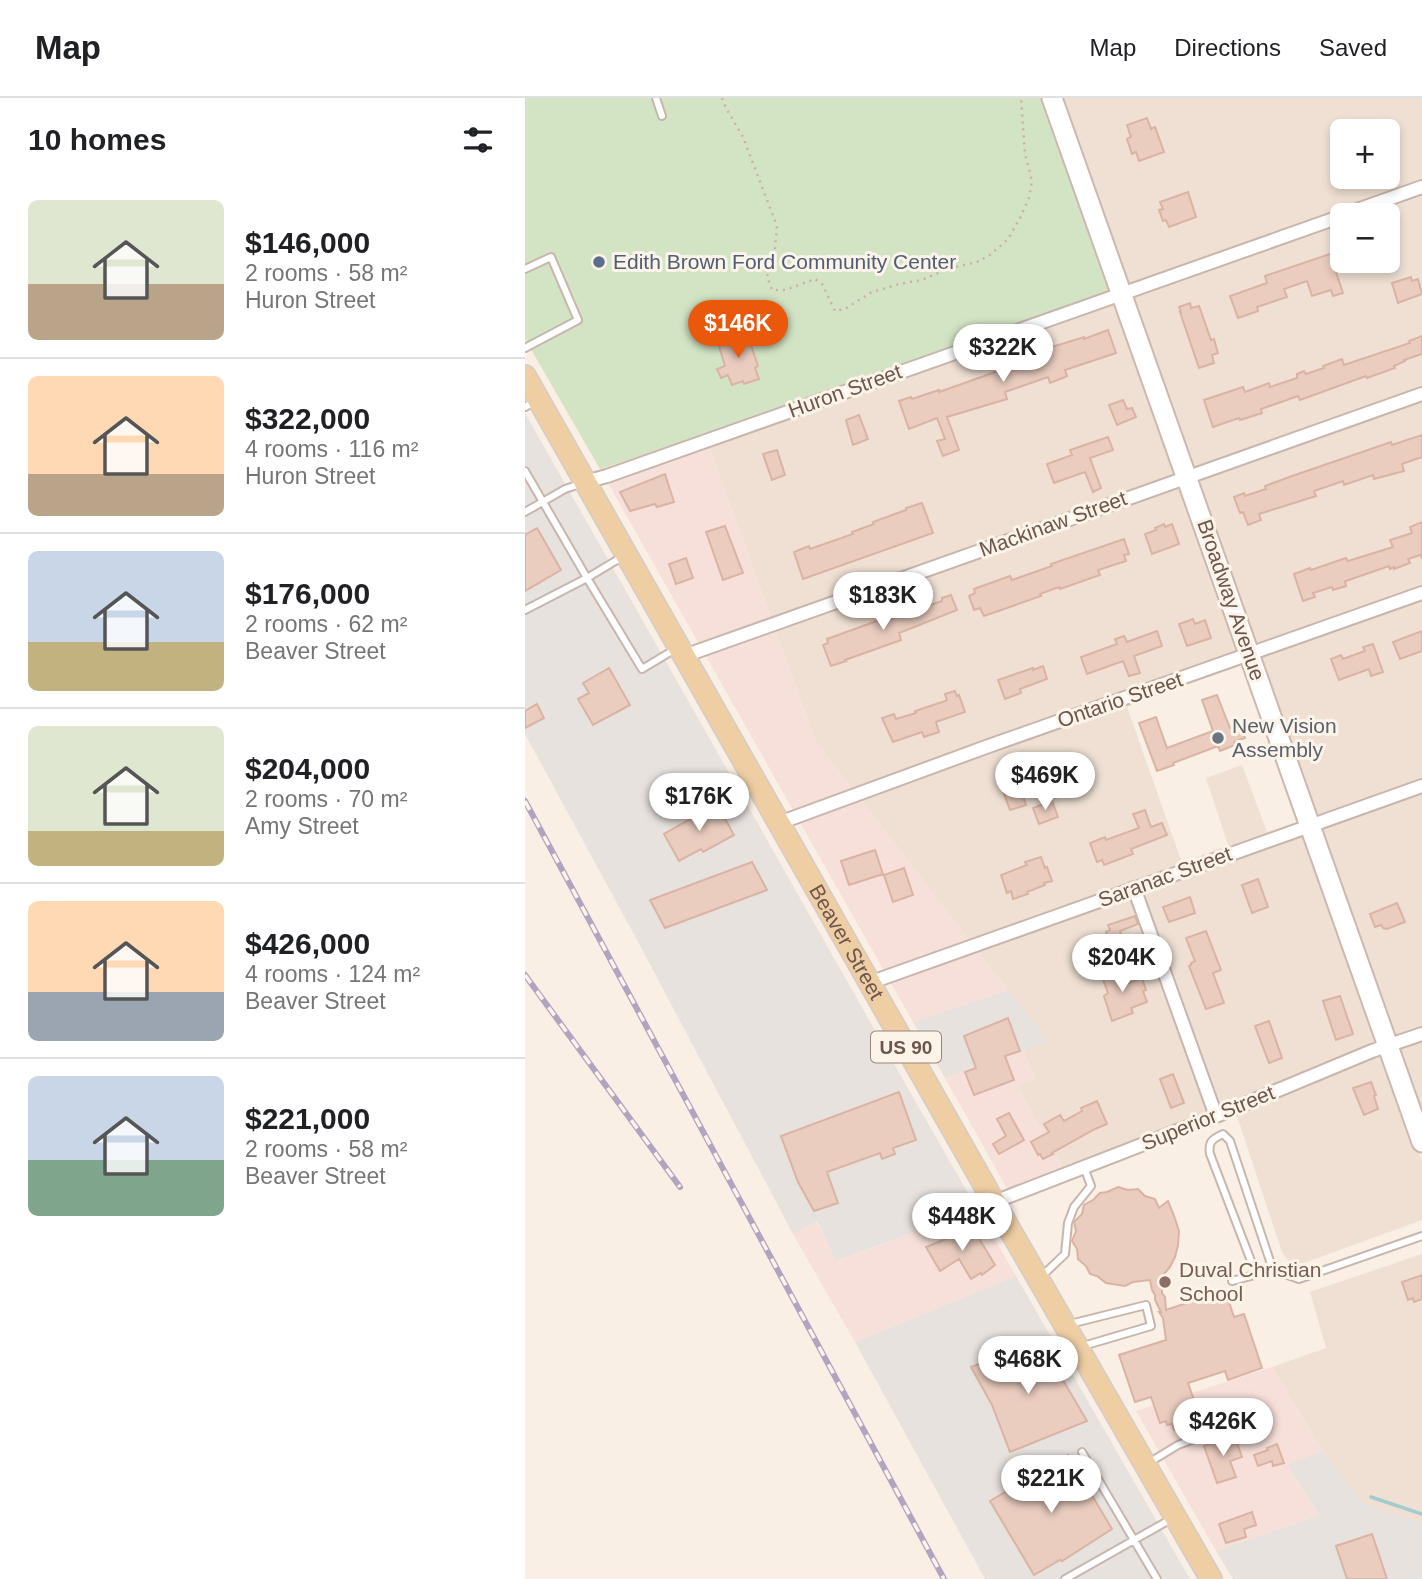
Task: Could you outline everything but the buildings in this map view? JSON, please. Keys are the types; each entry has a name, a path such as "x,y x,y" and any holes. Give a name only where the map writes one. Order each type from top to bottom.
{"main road":[{"name":"Beaver Street","path":"525,376 532,403 585,482 627,554 869,983 1211,1579"}],"street":[{"name":"Broadway Avenue","path":"1052,98 1422,1142"},
{"name":"Huron Street","path":"1377,203 1422,187"},
{"name":"Huron Street","path":"585,482 1330,220"},
{"name":"Mackinaw Street","path":"681,651 1422,394"},
{"name":"Ontario Street","path":"779,823 1422,593"},
{"name":"Saranac Street","path":"869,983 1422,786"},
{"path":"1135,888 1216,1116"},
{"name":"Superior Street","path":"994,1202 1422,1034"}],"lane":[{"path":"656,98 662,116"},
{"path":"525,269 551,257 578,320 525,348"},
{"path":"525,471 642,669 681,651"},
{"path":"525,512 565,489 585,482"},
{"path":"525,610 627,554"},
{"path":"1256,1274 1210,1154 1209,1145 1213,1139 1223,1134 1230,1141 1273,1269"},
{"path":"1038,1279 1065,1255 1067,1223 1073,1207 1091,1186 1084,1167"},
{"path":"1232,1281 1273,1269 1299,1279 1422,1236"},
{"path":"1065,1325 1146,1305 1151,1326 1077,1347"},
{"path":"1145,1465 1178,1445 1251,1418"},
{"path":"1082,1452 1157,1579"},
{"path":"1065,1579 1175,1517"}],"path":[{"path":"722,98 743,137 778,226 773,259 767,276 772,290 785,290 815,279 823,284 835,311 845,309 870,293 978,262 1008,239 1029,198 1032,180 1025,154 1021,98"}],"shaded area":[{"path":"1052,98 1422,98 1422,1131"},
{"path":"1114,289 1246,662 1127,707 1182,863 1228,845 1206,778 1242,765 1267,832 1302,820 1422,1161 1422,1220 1293,1267 1282,1252 1237,1116 1071,1181 1017,1086 1035,1079 1023,1050 1049,1040 816,742 705,435"},
{"path":"525,413 977,1209 836,1261 817,1221 793,1234 525,734"},
{"path":"705,435 816,742 1008,990 913,1022 600,469"},
{"path":"1008,990 1050,1041 945,1078 913,1022"},
{"path":"1023,1050 1035,1079 1017,1086 1071,1181 1015,1203 945,1078"},
{"path":"977,1209 1016,1276 855,1342 793,1234 816,1221 837,1261"},
{"path":"1422,1254 1422,1523 1362,1503 1323,1451 1272,1367 1326,1348 1310,1292"},
{"path":"1016,1276 1190,1579 985,1579 855,1342"},
{"path":"1272,1367 1323,1451 1287,1464 1319,1515 1216,1551 1136,1411"},
{"path":"1323,1451 1362,1503 1422,1523 1422,1579 1233,1579 1216,1551 1319,1515 1287,1464"}],"green space":[{"path":"525,98 1044,98 1114,289 705,435 600,469 525,339"}],"waterway":[{"path":"1371,1497 1422,1514"}],"railway":[{"path":"525,801 944,1579"},
{"path":"525,975 680,1187"}],"place":[{"name":"Edith Brown Ford Community Center","path":"599,262"},
{"name":"New Vision Assembly","path":"1218,738"},
{"name":"Duval Christian School","path":"1165,1282"}]}
